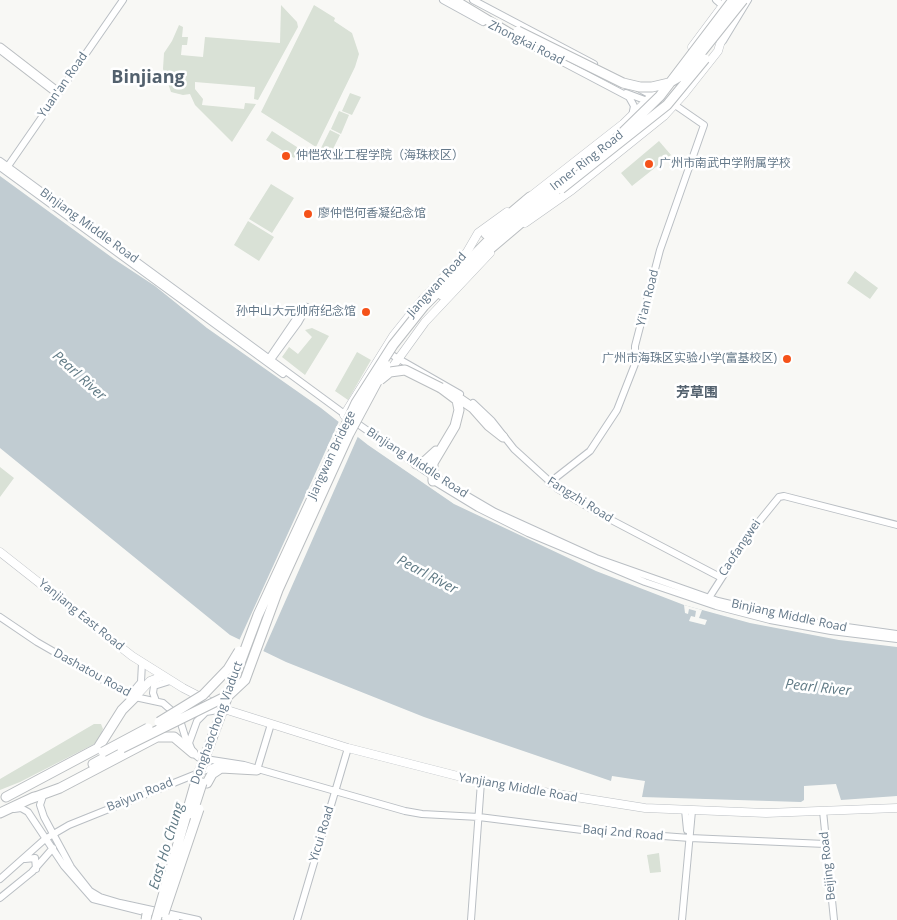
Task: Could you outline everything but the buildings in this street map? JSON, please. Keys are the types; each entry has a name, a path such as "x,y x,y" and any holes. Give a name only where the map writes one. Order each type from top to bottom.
{"highway":[{"path":"454,0 518,35 623,83 640,87 669,84 684,74 743,0"},
{"path":"460,0 518,35"},
{"name":"Inner Ring Road","path":"426,308 475,253 527,208 622,134 648,109 733,0"},
{"name":"Inner Ring Road","path":"500,242 561,189 643,125 674,97 718,41 743,0"},
{"path":"0,48 57,92"},
{"path":"486,234 530,197"},
{"path":"475,253 494,221"},
{"path":"426,308 500,242"},
{"name":"Jiangwan Bridege","path":"261,616 278,590 349,434 372,390 395,352 426,308"},
{"name":"Jiangwan Bridege","path":"261,616 356,403 386,355 426,308"},
{"path":"372,390 385,375 402,370 411,372 466,402 503,437"},
{"path":"433,478 433,463 456,422 459,407 454,397 441,388"},
{"path":"416,464 428,460 444,442"},
{"path":"43,794 122,748 236,690 250,671 278,590"},
{"path":"3,798 44,783 176,714 207,691 234,660 261,616"},
{"name":"Donghaochong Viaduct","path":"166,916 186,834 261,616"},
{"name":"Donghaochong Viaduct","path":"156,920 194,789 261,616"},
{"path":"3,798 98,748 104,742 132,696"},
{"path":"0,812 43,794 157,737 174,737 193,753"},
{"path":"166,916 207,783 212,774 221,768 257,770"}],"main road":[{"name":"Yuan'an Road","path":"4,168 123,0"},
{"name":"Zhongkai Road","path":"443,0 518,35 609,85"},
{"name":"Zhongkai Road","path":"473,0 639,88 652,100"},
{"path":"609,85 633,95 652,100 664,96 727,5 716,0"},
{"name":"Jiangwan Road","path":"344,414 384,350 421,301 467,252 478,233 530,197 652,100 727,5 738,0"},
{"path":"718,51 748,0"},
{"name":"Jiangwan Road","path":"514,230 544,211 629,145 675,105 718,51 727,5"},
{"path":"630,83 659,85 668,78"},
{"path":"609,85 629,97 634,106 632,116"},
{"path":"633,95 639,88"},
{"path":"636,139 654,111 652,100"},
{"name":"Yi'an Road","path":"549,483 590,451 617,410 635,364 635,346 660,250 704,124 675,105"},
{"path":"623,124 632,130 636,139"},
{"path":"614,132 625,139 629,145"},
{"name":"Binjiang Middle Road","path":"0,161 4,168 433,478"},
{"name":"Jiangwan Road","path":"358,424 397,358 426,322 500,242"},
{"path":"306,307 269,360 293,320 306,307"},
{"name":"Fangzhi Road","path":"384,350 473,403 488,417 503,437 549,483 592,510 720,577"},
{"name":"Binjiang Middle Road","path":"269,360 349,423 433,478 495,512 576,550 708,600 787,624 897,639"},
{"path":"344,414 349,423 358,424"},
{"name":"Caofangwei","path":"708,600 720,577 767,510 779,497 784,496 897,525"},
{"name":"Yanjiang East Road","path":"0,552 142,663 163,676"},
{"name":"Binjiang Middle Road","path":"708,600 797,620 897,634"},
{"name":"Dashatou Road","path":"0,617 37,642 132,696 163,703 179,717 187,744 193,753"},
{"path":"132,696 141,682 142,663"},
{"path":"132,696 150,681 163,676"},
{"name":"Yanjiang Middle Road","path":"163,676 224,709 348,748 481,782 645,808 766,813 894,806"},
{"path":"156,701 153,693 154,686 170,681"},
{"path":"193,753 189,743 197,721 206,712 224,709"},
{"path":"257,770 271,724"},
{"name":"Yicui Road","path":"298,920 348,748"},
{"name":"Baqi 2nd Road","path":"193,753 205,760 230,762 422,814 479,817 582,830 690,838 825,844"},
{"name":"Baiyun Road","path":"0,878 45,839 54,834 105,809 183,777 230,762"},
{"path":"472,920 481,782"},
{"path":"43,794 40,810 71,867 90,891 105,899 147,914"},
{"path":"10,809 21,808 28,812 78,885 93,899 147,914 198,920"},
{"path":"682,920 690,838 689,810"},
{"name":"Beijing Road","path":"823,811 834,920"},
{"path":"0,898 36,869 53,850 54,834"},
{"path":"24,859 35,858 36,869"},
{"path":"166,916 176,920"}],"shaded area":[{"path":"281,5 297,22 298,27 258,100 254,99 255,87 195,82 195,89 203,99 202,105 244,109 245,103 256,104 232,142 195,105 190,94 183,95 171,92 163,69 164,53 179,25 183,27 182,37 188,37 187,45 182,45 181,55 203,57 205,37 280,43"},
{"path":"314,5 335,18 334,21 352,33 359,54 355,67 316,147 261,112"},
{"path":"350,93 361,97 352,115 342,111"},
{"path":"339,111 349,115 341,134 331,129"},
{"path":"330,130 340,135 331,153 321,148"},
{"path":"272,131 300,149 294,158 266,140"},
{"path":"659,141 671,155 632,186 621,173"},
{"path":"271,184 294,198 272,233 249,219"},
{"path":"248,221 274,237 259,261 234,245"},
{"path":"855,271 878,288 870,299 847,283"},
{"path":"312,328 329,336 305,375 282,357 289,347 298,354 312,337 305,330"},
{"path":"357,352 371,360 348,400 335,391"},
{"path":"0,467 14,478 0,497"},
{"path":"94,724 101,724 103,729 98,742 20,782 0,790 0,779"},
{"path":"659,853 661,872 650,873 647,855"}],"water":[{"name":"Pearl River","path":"0,176 114,259 155,286 207,328 321,408 368,445 454,504 596,571 684,605 750,623 839,640 897,647 897,796 841,800 836,784 804,786 804,800 801,802 642,797 645,781 612,776 611,781 424,717 286,662 230,635 0,448"}],"pier":[{"path":"340,419 359,434 262,654 238,643"},
{"path":"684,605 702,610 699,618 707,620 705,625 689,621 691,616 695,617 696,611 689,609 688,614 685,613"}],"place":[{"name":"仲恺农业工程学院（海珠校区）","path":"286,156"},
{"name":"广州市南武中学附属学校","path":"649,164"},
{"name":"廖仲恺何香凝纪念馆","path":"308,214"},
{"name":"孙中山大元帅府纪念馆","path":"366,312"},
{"name":"广州市海珠区实验小学(富基校区)","path":"787,359"}],"district":[{"name":"Binjiang","path":"148,78"},
{"name":"芳草围","path":"697,393"}],"water label":[{"name":"East Ho Chung","path":"167,846"}]}
